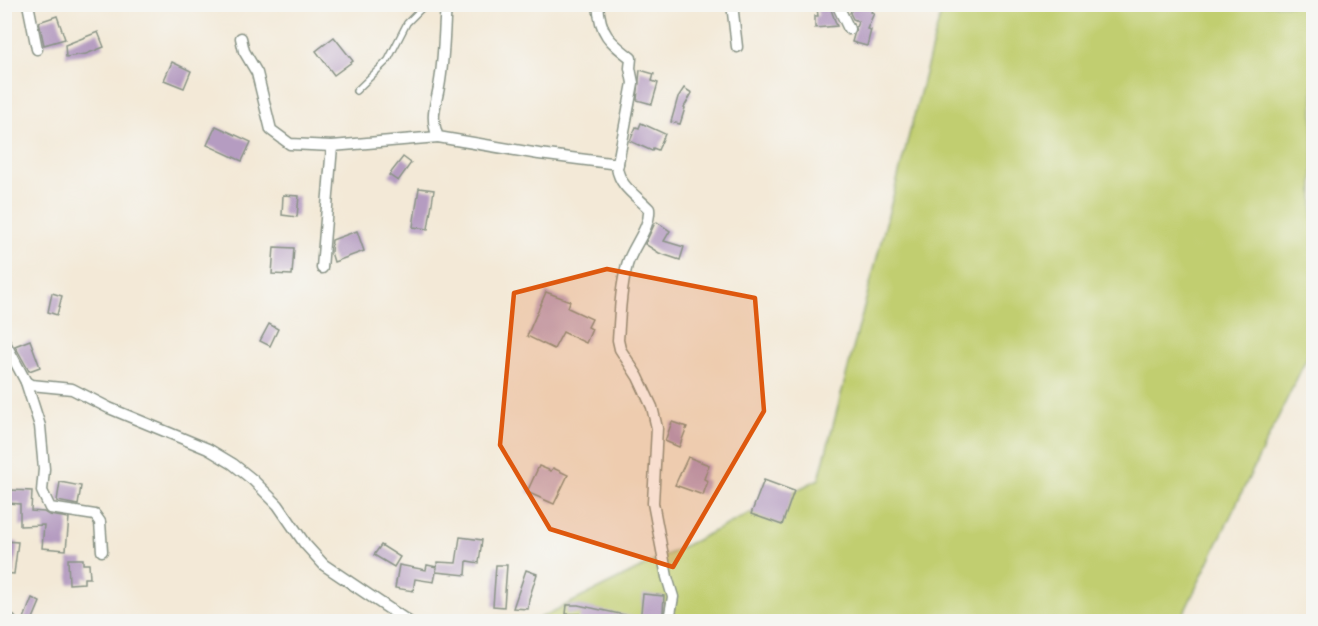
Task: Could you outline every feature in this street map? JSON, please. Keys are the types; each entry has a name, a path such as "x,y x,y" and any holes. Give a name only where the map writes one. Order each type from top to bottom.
{"street":[{"path":"28,4 37,49"},
{"path":"438,137 433,125 440,82 446,4"},
{"path":"598,4 603,31 609,41 631,58 630,68 633,82 618,164 618,177 650,209 648,223 628,262 623,282 618,340 620,349 638,377 652,407 657,428 653,503 673,597 670,614 666,621"},
{"path":"732,4 737,47"},
{"path":"837,4 849,30"},
{"path":"241,38 244,51 256,73 271,130 290,144 332,146 438,137 528,153 618,164"},
{"path":"322,268 332,146"},
{"path":"4,341 26,382 40,426 44,469 42,491 48,505 50,508 95,515 100,522 102,551"},
{"path":"26,382 31,385 72,389 109,408 208,449 233,464 278,505 305,544 324,565 409,621"},
{"path":"4,613 12,621"}],"lane":[{"path":"356,91 388,60 407,23 426,4"}],"highlighted area":[{"path":"607,269 755,298 764,411 673,567 550,529 500,445 514,293"}],"green space":[{"path":"943,5 1313,5 1313,345 1180,621 532,622 819,479"}],"building":[{"path":"854,4 864,4 873,8 871,12 874,13 867,29 871,30 867,46 852,42 858,21 853,19 850,13"},
{"path":"830,7 837,26 815,28 817,8"},
{"path":"57,16 65,39 44,45 39,22"},
{"path":"98,32 104,47 86,54 66,57 65,45"},
{"path":"334,37 353,61 334,75 316,51"},
{"path":"172,62 191,71 184,88 164,80"},
{"path":"640,70 654,74 652,81 658,83 652,104 637,100"},
{"path":"684,88 692,93 684,107 680,124 671,122 678,97"},
{"path":"641,123 665,134 658,150 653,148 652,151 630,141 636,127 639,128"},
{"path":"216,126 251,142 242,161 207,145"},
{"path":"403,157 411,163 398,181 389,175"},
{"path":"419,188 434,190 428,229 413,227"},
{"path":"283,195 299,196 297,217 282,215"},
{"path":"657,222 670,231 664,241 684,247 680,260 659,253 645,244"},
{"path":"357,231 364,251 334,262 331,252 332,240"},
{"path":"274,247 294,248 292,275 272,274"},
{"path":"546,292 570,301 568,308 592,319 588,327 592,329 586,343 563,332 554,349 527,336"},
{"path":"52,293 62,296 57,315 48,312"},
{"path":"269,324 278,329 270,346 260,341"},
{"path":"30,340 40,367 29,371 15,346"},
{"path":"672,422 687,427 679,447 665,441"},
{"path":"688,457 709,465 704,479 708,481 703,495 675,485"},
{"path":"539,466 551,471 553,468 568,475 554,504 527,492"},
{"path":"764,480 794,491 782,525 751,514"},
{"path":"60,482 81,486 78,505 57,501"},
{"path":"9,490 32,491 31,511 69,518 66,550 42,548 44,525 20,526 20,504 9,503"},
{"path":"460,537 482,540 479,563 467,561 466,575 436,572 437,562 456,563"},
{"path":"4,541 18,542 14,574 4,573"},
{"path":"381,545 400,557 394,567 374,555"},
{"path":"68,559 83,559 83,564 89,564 90,578 84,578 84,583 69,584"},
{"path":"399,565 426,570 427,565 437,567 434,582 415,579 413,591 395,588"},
{"path":"496,565 507,565 504,607 493,606"},
{"path":"526,570 537,574 528,609 513,608"},
{"path":"643,594 664,596 663,612 661,616 655,615 655,621 640,621"},
{"path":"32,598 40,602 32,621 23,621"},
{"path":"567,605 578,605 634,617 634,621 578,621 580,614 566,614"}]}
